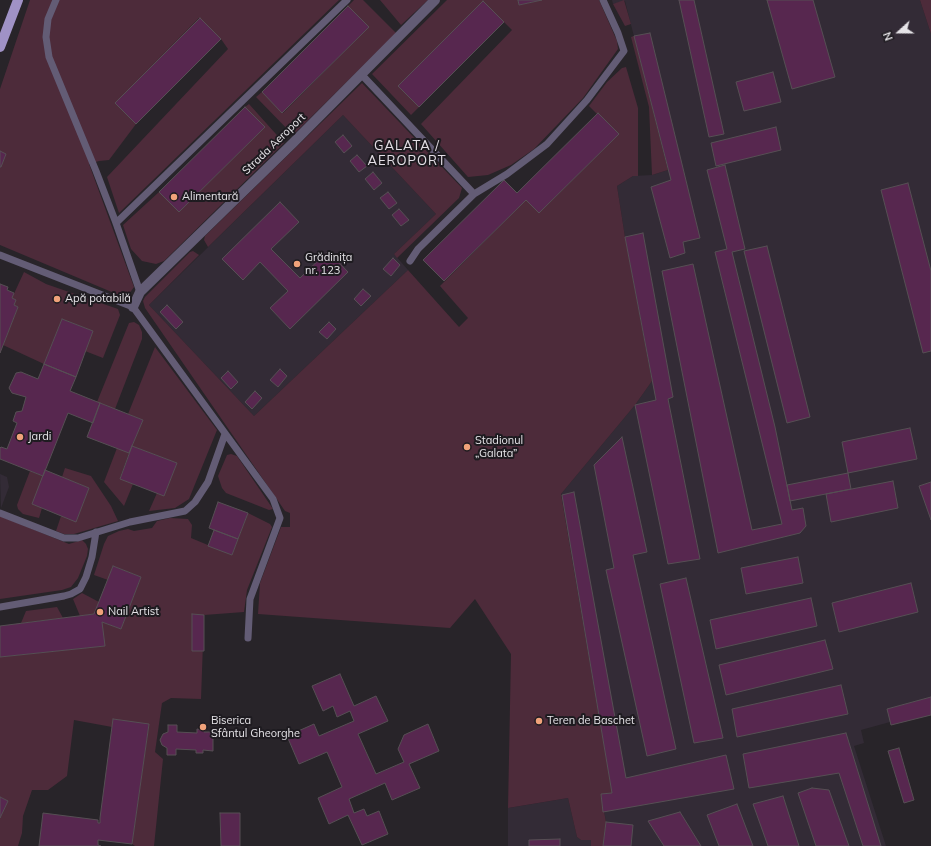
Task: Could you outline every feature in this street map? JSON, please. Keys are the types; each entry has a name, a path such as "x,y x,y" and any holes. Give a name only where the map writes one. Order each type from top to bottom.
{"main road":[{"path":"0,47 18,0"}],"street":[{"name":"Strada Aeroport","path":"133,307 140,292 293,143 435,0"}],"lane":[{"path":"56,0 48,19 46,38 49,57 96,171 140,292"},
{"path":"116,223 347,0"},
{"path":"410,262 418,249 474,194 507,174 547,144 587,100 624,51 618,33 603,0"},
{"path":"361,74 474,194"},
{"path":"0,255 133,307 273,499 280,518 250,599 248,638"},
{"path":"0,512 64,538 78,538 143,519 185,511 190,507 208,482 225,434"},
{"path":"0,606 64,596 80,589 86,578 92,558 96,532"}],"shaded area":[{"path":"30,0 339,0 119,213 107,177 228,49 221,39 199,18 115,103 136,124 109,160 89,164 134,287 126,298 0,245 0,89"},
{"path":"354,0 363,0 396,33 293,135 256,97 262,92 283,113 369,27 348,6"},
{"path":"380,0 428,0 401,25"},
{"path":"447,0 518,0 519,5 542,0 599,0 617,41 618,49 583,98 534,149 511,165 488,175 468,177 421,124 512,30 483,1 398,86 419,107 411,115 372,74"},
{"path":"612,0 920,0 931,34 931,715 891,725 890,722 861,730 864,743 854,746 886,846 603,846 606,822 601,794 611,793 561,494 635,405 652,381 617,186 633,176 652,175 668,170 625,1 613,4"},
{"path":"624,0 631,24 625,26 613,4"},
{"path":"920,0 931,0 931,34"},
{"path":"634,36 668,170 652,175 649,107 631,37"},
{"path":"626,67 638,108 638,176 633,176 617,186 652,381 635,405 561,494 612,793 601,795 606,822 603,846 591,846 591,840 581,840 577,837 568,798 508,808 511,654 475,599 450,628 258,614 260,583 281,527 290,527 290,513 285,511 145,308 143,301 145,297 190,252 193,251 199,255 149,305 254,416 408,270 459,327 468,318 440,286 526,200 539,213 618,135 589,106 607,82 622,68"},
{"path":"362,83 462,188 459,198 397,258 394,254 436,214 343,115 208,247 204,240 205,236"},
{"path":"249,104 284,143 164,261 156,264 142,261 131,249 123,225 159,192 179,212 265,127 245,107"},
{"name":"Grădinița nr. 123","path":"343,115 436,214 394,254 408,270 254,416 149,305"},
{"path":"24,272 46,284 118,309 120,315 103,358 85,351 93,331 62,319 44,364 3,345 18,307 14,305 16,300 12,298"},
{"path":"134,322 139,325 142,332 142,339 115,409 97,402 129,323"},
{"path":"155,347 217,430 189,499 175,508 149,511 157,493 164,495 177,463 132,446 143,420 128,414"},
{"path":"117,448 129,453 120,478 133,484 124,506 104,482"},
{"path":"231,454 237,456 273,509 269,510 226,493 222,488 218,476 227,455"},
{"path":"65,468 91,476 111,506 118,521 74,534 64,534 56,531 61,516 76,521 89,488 62,477"},
{"path":"30,471 43,476 42,508 39,518 23,514 18,509 17,505"},
{"path":"0,474 7,477 9,487 1,508"},
{"path":"248,513 270,524 272,527 247,590 244,612 204,615 201,699 171,698 162,703 155,752 163,759 154,846 135,846 132,844 149,725 113,719 112,727 74,720 67,776 48,790 32,790 23,816 22,833 18,846 0,846 0,818 8,801 0,797 0,657 104,646 102,622 121,629 141,577 113,566 108,580 94,575 108,536 128,529 134,531 152,528 157,521 170,518 188,519 192,525 191,538 232,555"},
{"path":"0,516 69,544 82,540 86,544 88,549 87,556 78,578 71,587 62,590 0,599"},
{"path":"82,593 99,602 94,614 80,616 73,599"},
{"path":"57,607 63,618 21,623 26,611"},
{"path":"568,798 577,837 581,840 591,840 591,846 508,846 508,808"}],"building":[{"path":"518,0 542,0 519,5"},
{"path":"679,0 694,0 724,134 709,137"},
{"path":"767,0 813,0 835,77 792,89"},
{"path":"483,1 504,22 419,107 398,86"},
{"path":"348,6 369,27 282,113 262,92"},
{"path":"200,18 221,39 136,124 115,103"},
{"path":"650,33 700,238 683,242 685,253 670,258 651,187 671,180 634,36"},
{"path":"773,72 781,102 744,111 736,82"},
{"path":"245,107 265,127 179,212 159,192"},
{"path":"598,113 619,134 539,213 526,200 444,281 423,260 504,180 517,193"},
{"path":"776,127 781,150 716,166 711,143"},
{"path":"343,135 352,146 344,153 335,142"},
{"path":"0,151 6,154 1,167 0,167"},
{"path":"357,155 367,166 359,172 350,161"},
{"path":"725,165 745,249 732,252 775,427 792,510 803,508 806,526 800,533 718,553 662,271 693,264 752,530 782,524 715,252 727,249 707,170"},
{"path":"373,172 382,183 374,190 365,179"},
{"path":"908,183 931,271 931,351 923,353 881,190"},
{"path":"388,192 397,203 389,209 380,198"},
{"path":"280,202 299,222 271,249 300,278 328,251 348,272 290,329 270,308 288,291 260,262 243,280 222,259"},
{"path":"399,209 409,220 401,226 392,215"},
{"path":"643,233 673,397 668,399 700,559 668,564 635,405 656,400 625,237"},
{"path":"767,246 810,417 787,423 744,251"},
{"path":"393,258 400,265 391,276 383,269"},
{"path":"0,284 8,287 7,290 14,293 12,298 16,300 14,305 18,307 0,353"},
{"path":"363,289 371,296 361,306 354,299"},
{"path":"167,305 183,322 176,329 160,312"},
{"path":"62,319 93,331 76,377 44,364"},
{"path":"329,322 336,329 327,339 319,332"},
{"path":"44,364 76,377 70,391 100,403 93,423 68,413 43,476 0,459 0,448 7,449 17,423 13,421 16,412 22,411 26,397 12,393 9,388 16,373 21,372 38,379"},
{"path":"280,369 287,376 278,387 270,380"},
{"path":"228,371 238,382 231,389 221,378"},
{"path":"255,391 262,398 252,409 245,402"},
{"path":"100,403 143,420 129,453 87,437"},
{"path":"910,428 917,459 848,473 842,442"},
{"path":"622,437 647,552 633,555 676,749 647,756 606,570 614,568 594,465"},
{"path":"132,446 177,463 164,496 120,479"},
{"path":"45,470 89,488 76,522 32,504"},
{"path":"848,473 851,489 790,501 787,485"},
{"path":"893,481 898,508 831,522 826,494"},
{"path":"931,482 931,520 919,486"},
{"path":"574,492 626,778 726,755 734,789 603,812 601,794 612,793 562,495"},
{"path":"218,502 248,513 238,539 209,528"},
{"path":"214,530 238,539 232,555 208,546"},
{"path":"798,557 803,583 746,594 741,568"},
{"path":"113,566 141,577 121,629 102,622 105,646 0,657 0,626 94,614"},
{"path":"686,578 723,738 694,743 660,584"},
{"path":"911,583 918,612 839,632 832,603"},
{"path":"811,598 817,626 716,649 710,620"},
{"path":"192,614 204,615 204,651 192,651"},
{"path":"825,640 833,669 726,695 719,665"},
{"path":"340,674 354,706 376,696 388,721 358,734 376,774 404,762 398,749 404,735 428,724 439,751 409,764 420,788 392,800 385,783 349,799 354,813 364,809 367,816 379,811 388,834 362,845 348,815 329,824 318,798 342,787 327,752 299,764 287,736 314,724 319,736 354,721 350,711 337,717 333,706 323,711 312,686"},
{"path":"841,685 848,714 737,737 732,709"},
{"path":"931,697 931,715 891,725 887,709"},
{"path":"113,719 149,724 132,844 98,840 98,845 101,846 39,846 43,813 98,820 98,823 100,823"},
{"name":"Biserica Sfântul Gheorghe","path":"168,725 177,725 177,732 197,733 197,729 204,730 204,732 213,732 213,751 203,750 203,753 196,753 196,750 176,749 176,755 167,755 167,748 162,745 160,740 163,734 168,732"},
{"path":"846,733 881,846 863,846 839,773 749,788 743,754"},
{"path":"899,748 914,800 904,803 888,751"},
{"path":"812,788 829,790 849,846 816,846 798,793"},
{"path":"783,796 799,846 768,846 753,804"},
{"path":"0,797 8,801 0,818"},
{"path":"737,804 753,846 719,846 707,815"},
{"path":"680,812 701,846 664,846 648,821"},
{"path":"220,813 240,813 240,846 221,846"},
{"path":"606,822 633,825 631,846 603,846"},
{"path":"560,839 560,846 529,846 529,840"}],"place":[{"name":"Alimentară","path":"174,197"},
{"name":"Grădinița nr. 123","path":"297,264"},
{"name":"Apă potabilă","path":"57,299"},
{"name":"Jardi","path":"20,437"},
{"name":"Stadionul „Galata”","path":"467,447"},
{"name":"Nail Artist","path":"100,612"},
{"name":"Teren de Baschet","path":"539,721"},
{"name":"Biserica Sfântul Gheorghe","path":"203,727"}],"district":[{"name":"GALATA / AEROPORT","path":"407,154"}]}
